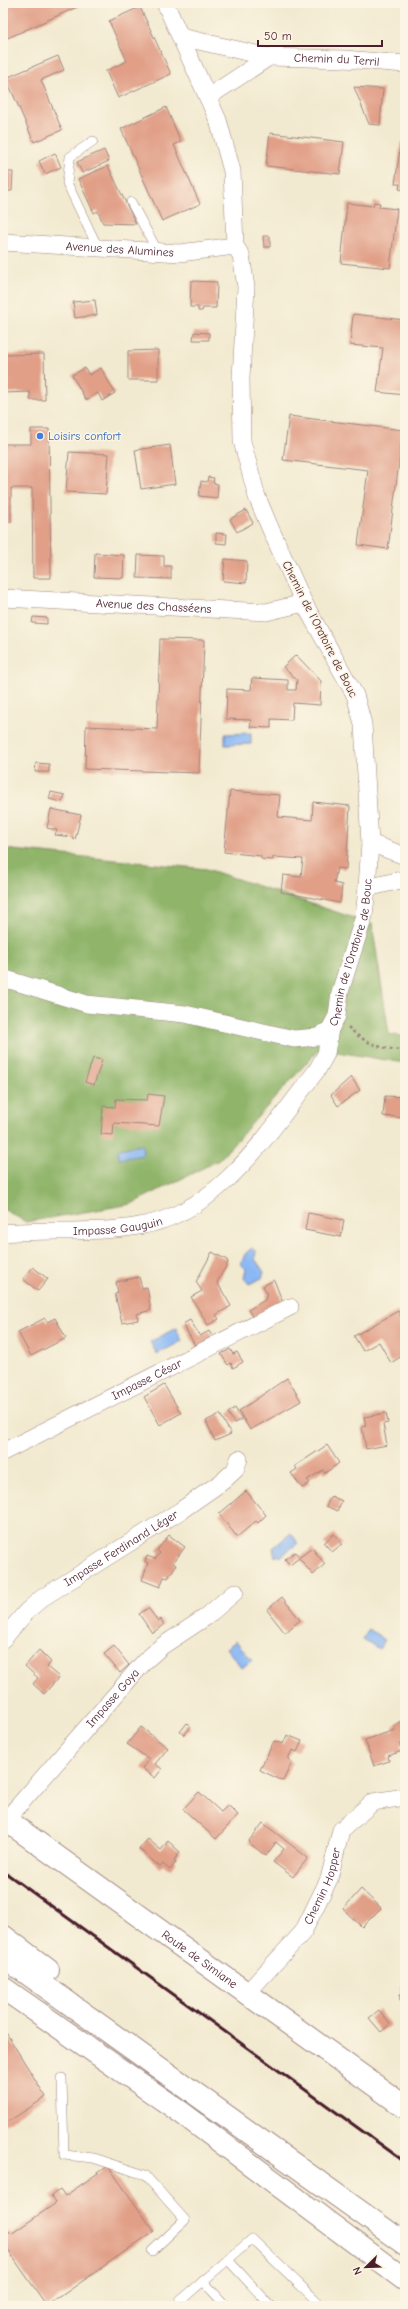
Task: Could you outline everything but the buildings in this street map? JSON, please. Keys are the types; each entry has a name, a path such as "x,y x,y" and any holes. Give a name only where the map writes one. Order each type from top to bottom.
{"main road":[{"name":"Route de Simiane","path":"4,1819 401,2104"},
{"path":"3,1936 42,1965 202,2099"},
{"path":"3,1956 405,2244"},
{"path":"3,1988 182,2114 405,2280"},
{"path":"3,2002 133,2086 182,2114"}],"street":[{"name":"Chemin de l'Oratoire de Bouc","path":"3,978 87,1004 185,1014 294,1039 318,1037 334,1022 342,985 364,916 370,842 363,724 355,695 304,603 258,497 242,441 241,378 246,287 240,255 236,246 232,171 218,120 165,3"},
{"name":"Chemin du Terril","path":"181,37 269,57 344,59 405,64"},
{"path":"208,97 269,57"},
{"name":"Avenue des Alumines","path":"3,242 180,253 236,246"},
{"name":"Avenue des Chasséens","path":"3,598 266,612 304,603"},
{"path":"370,842 405,856"},
{"path":"367,888 405,879"},
{"name":"Impasse Gauguin","path":"3,1233 76,1231 140,1226 188,1209 223,1185 233,1176 317,1070 326,1054 334,1022"},
{"name":"Impasse César","path":"3,1452 290,1307"},
{"name":"Impasse Ferdinand Léger","path":"3,1639 27,1611 42,1598 180,1512 223,1481 235,1470 239,1459"},
{"name":"Impasse Goya","path":"4,1819 145,1661 162,1646 206,1617 235,1592"},
{"name":"Chemin Hopper","path":"247,1993 303,1932 329,1879 341,1830 373,1802 405,1797"}],"lane":[{"path":"94,141 70,157 67,183 98,248"},
{"path":"131,202 158,252"},
{"path":"62,2078 64,2155 93,2158 145,2175 186,2220 152,2251"},
{"path":"184,2306 180,2301 252,2239 322,2306"},
{"path":"228,2260 271,2306"},
{"path":"203,2281 226,2306"}],"path":[{"path":"334,1022 360,1039 389,1050 405,1050"}],"green space":[{"path":"3,849 207,869 372,924 389,1034 405,1037 405,1063 319,1049 219,1160 131,1204 26,1222 3,1209"}],"water":[{"path":"251,733 251,744 225,745 225,734"},
{"path":"142,1145 143,1155 119,1159 118,1149"},
{"path":"252,1248 256,1250 255,1259 264,1272 262,1278 249,1284 244,1278 246,1269 241,1264 245,1254"},
{"path":"176,1328 182,1341 157,1354 150,1342"},
{"path":"291,1533 298,1543 280,1557 278,1555 275,1557 273,1548"},
{"path":"369,1629 385,1640 379,1649 363,1639"},
{"path":"236,1641 252,1660 242,1668 226,1648"}],"railway":[{"path":"3,1871 405,2162"}],"place":[{"name":"Loisirs confort","path":"40,436"}]}
